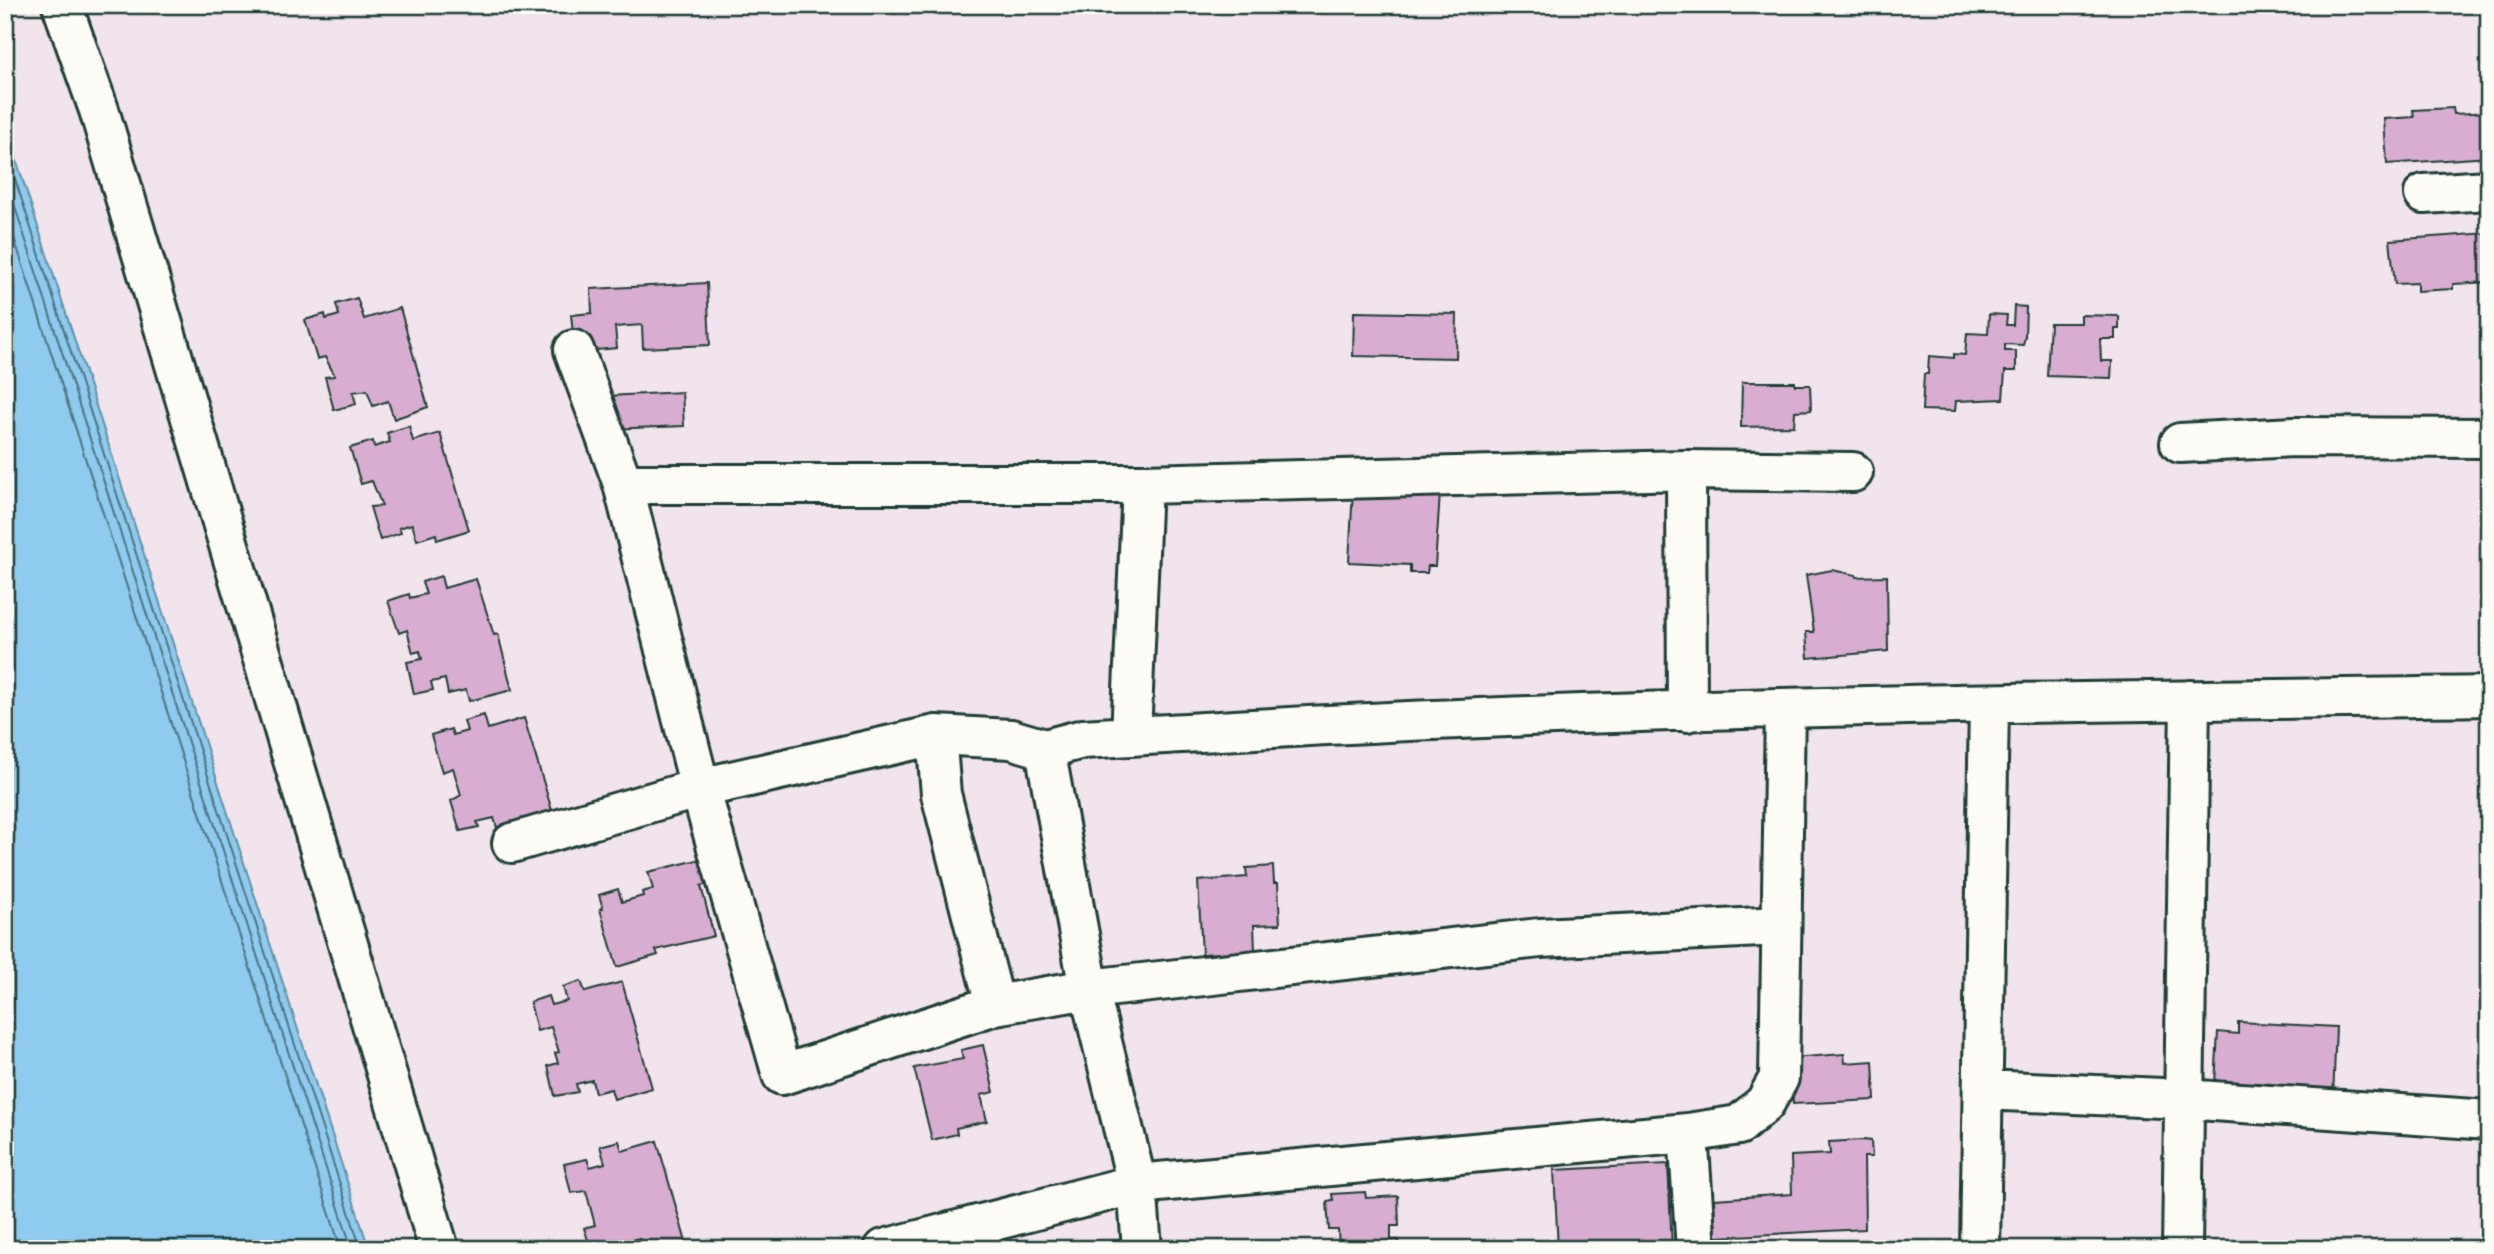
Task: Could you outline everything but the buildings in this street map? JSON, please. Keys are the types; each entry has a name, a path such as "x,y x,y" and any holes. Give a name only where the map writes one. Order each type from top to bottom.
{"street":[{"path":"62,5 99,110 439,1249"},
{"path":"2424,194 2489,190"},
{"path":"574,350 624,484 700,789 782,1075 995,1005 1089,989 1540,938 1782,926"},
{"path":"2180,443 2294,437 2489,438"},
{"path":"624,484 1142,484 1686,470 1853,472"},
{"path":"1686,470 1687,712"},
{"path":"1131,736 1142,484"},
{"path":"512,843 700,789 936,735 1011,739 1045,749 1083,739 1460,719 1989,704 2489,696"},
{"path":"2182,1249 2190,700"},
{"path":"1980,1249 1989,704"},
{"path":"904,1246 1137,1184 1688,1133 1739,1125 1765,1103 1779,1078 1785,709"},
{"path":"936,735 941,794 995,1005"},
{"path":"1045,749 1089,989 1137,1184 1142,1249"},
{"path":"1983,1090 2183,1099 2489,1120"},
{"path":"1688,1133 1696,1249"}],"water":[{"path":"5,125 369,1249 5,1249"}]}
